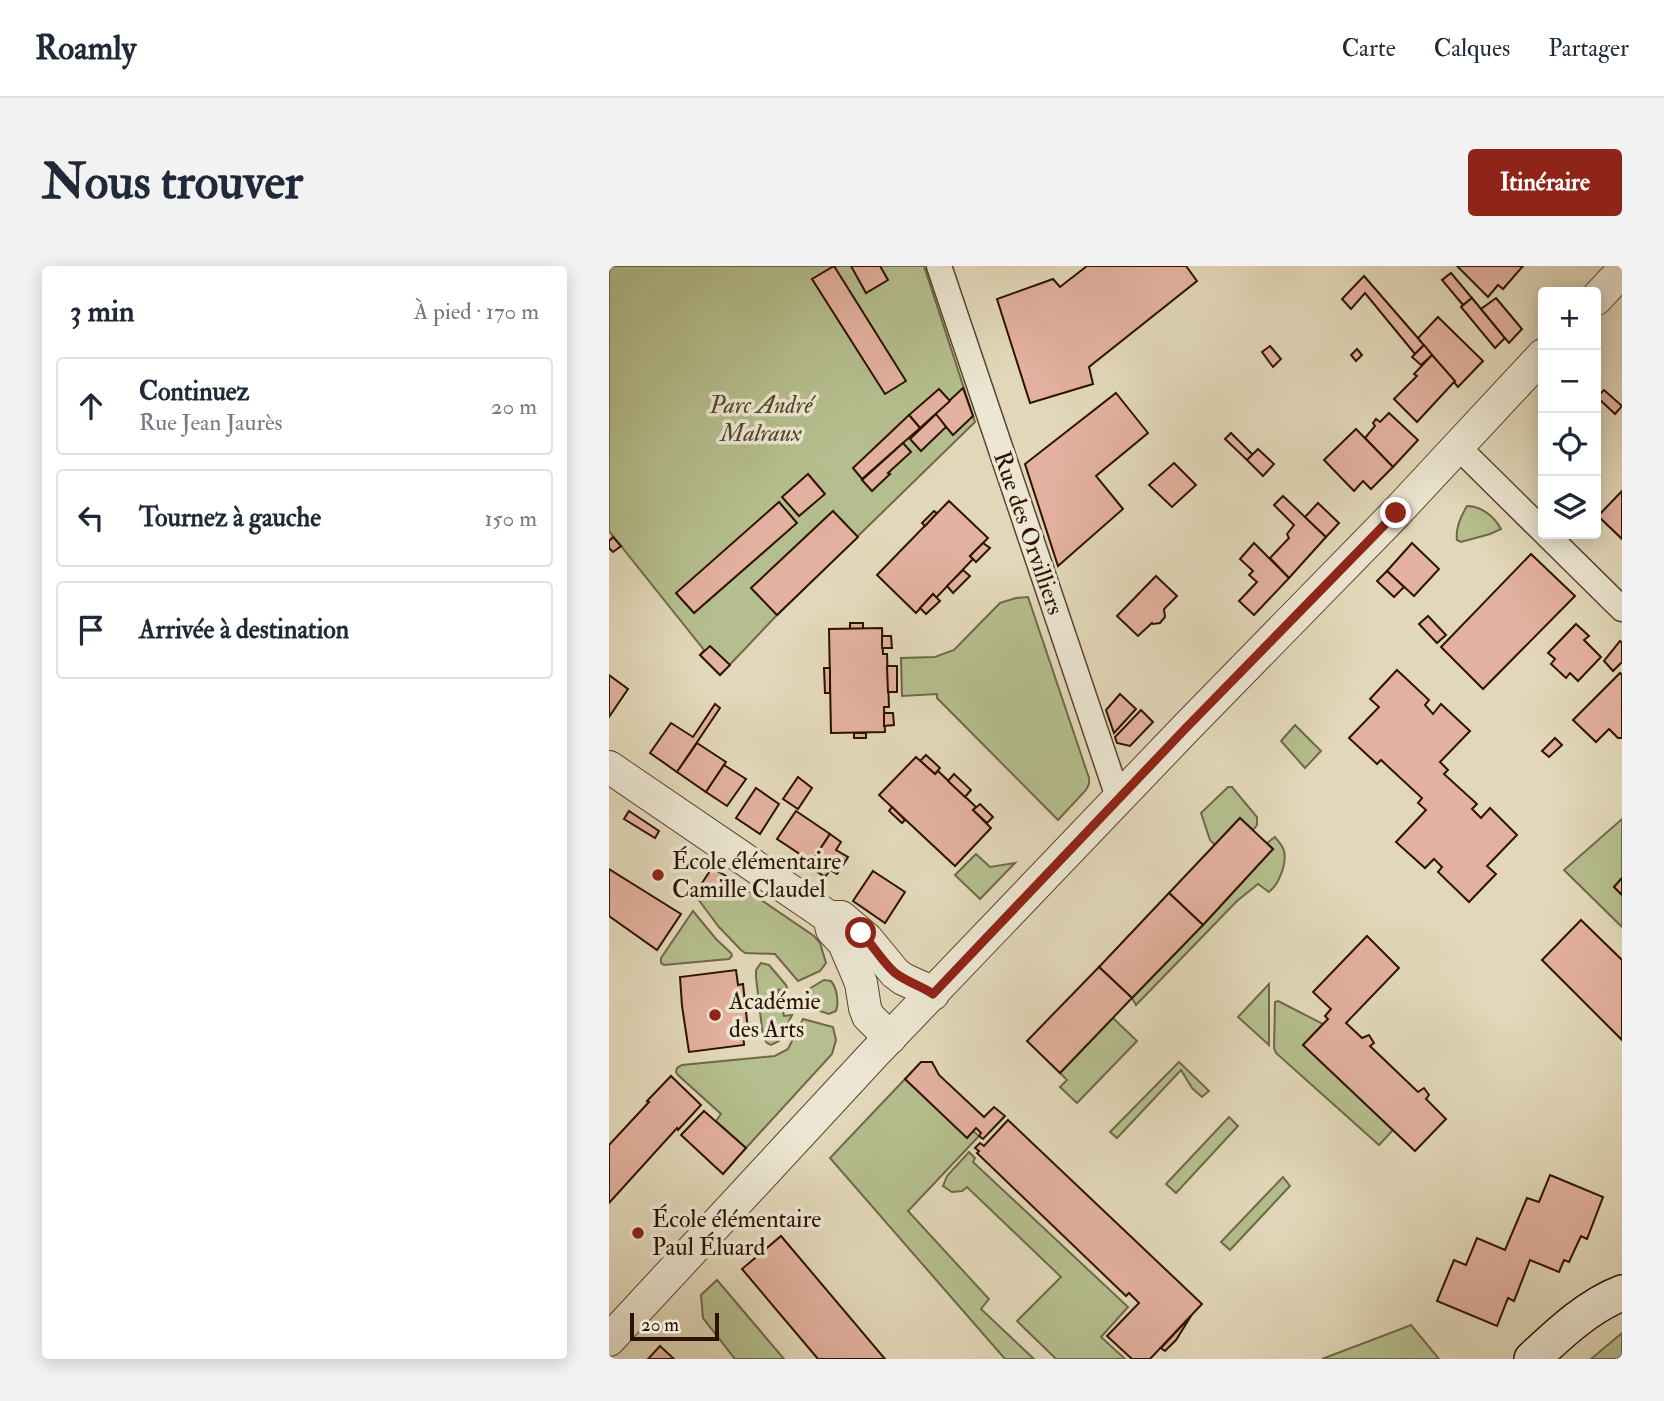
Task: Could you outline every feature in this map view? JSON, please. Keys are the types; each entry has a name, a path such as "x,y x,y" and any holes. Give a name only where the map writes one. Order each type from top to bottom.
{"main road":[{"path":"1532,1359 1556,1336 1588,1312 1622,1293"}],"street":[{"name":"Rue des Orvilliers","path":"939,266 1119,800"},
{"path":"1601,294 1622,271"},
{"path":"609,1340 890,1038 1396,513 1538,360"},
{"path":"1457,446 1538,527"},
{"path":"1550,539 1622,609"},
{"path":"609,767 829,917 841,917 867,939 895,973 933,994"},
{"path":"829,917 832,930 843,943 861,983 868,1016 890,1038"}],"green space":[{"name":"Parc André Malraux","path":"609,266 924,266 975,422 777,615 720,675 700,655 704,650 609,531"},
{"path":"1467,506 1487,513 1501,529 1461,542 1457,540 1458,527"},
{"path":"1028,597 1089,778 1086,790 1058,820 937,698 937,694 902,696 901,658 935,657 954,650 1000,603"},
{"path":"1295,725 1321,751 1305,768 1281,741"},
{"path":"1228,787 1232,787 1257,817 1257,825 1253,830 1240,818 1215,845 1210,840 1201,813"},
{"path":"1622,819 1622,878 1614,887 1622,895 1622,927 1564,870"},
{"path":"1275,837 1283,847 1285,856 1281,873 1273,888 1269,892 1258,884 1237,901 1136,1005 1132,998 1273,849 1267,843"},
{"path":"976,854 990,867 1015,863 980,899 955,875"},
{"path":"726,876 814,936 820,943 826,963 820,971 798,981 775,954 745,953 741,950 698,899 706,885 716,891"},
{"path":"693,911 732,956 729,959 664,965 661,958"},
{"path":"761,963 769,965 786,985 787,988 778,990 784,1016 792,1015 779,1041 771,1045 763,1037 756,977 756,970"},
{"path":"824,980 831,981 837,995 836,1011 829,1014 807,1007 804,992"},
{"path":"1269,984 1269,1045 1238,1017"},
{"path":"1278,1001 1323,1024 1303,1045 1393,1130 1379,1145 1276,1053 1275,1002"},
{"path":"1113,1018 1137,1041 1077,1103 1060,1087 1067,1080 1060,1073"},
{"path":"803,1019 833,1027 836,1040 832,1054 746,1148 716,1121 721,1114 678,1075 677,1068 682,1065 775,1056 788,1049"},
{"path":"1179,1062 1209,1091 1202,1097 1192,1088 1181,1070 1117,1138 1110,1132"},
{"path":"905,1079 967,1137 973,1131 979,1136 908,1211 989,1299 981,1309 1034,1359 1005,1359 830,1158"},
{"path":"1229,1117 1238,1126 1176,1193 1166,1184"},
{"path":"969,1152 975,1158 973,1162 1128,1307 1101,1337 1125,1359 1056,1359 1017,1321 1061,1277 967,1187 962,1191 952,1192 943,1186 947,1176"},
{"path":"1283,1177 1290,1186 1230,1250 1221,1242"},
{"path":"717,1280 784,1359 735,1359 703,1318 701,1295"},
{"path":"1411,1325 1439,1359 1322,1359 1401,1329"},
{"path":"1622,1333 1622,1355 1618,1359 1591,1359"}],"building":[{"path":"834,266 906,381 885,394 812,279"},
{"path":"851,266 880,266 888,280 866,293"},
{"path":"1087,266 1186,266 1197,281 1089,367 1093,384 1030,403 997,299 1053,279 1060,287"},
{"path":"1457,266 1523,266 1503,289 1498,285 1488,297"},
{"path":"1451,273 1472,298 1463,305 1442,280"},
{"path":"1364,276 1424,345 1415,354 1365,293 1351,309 1342,299"},
{"path":"1472,298 1505,338 1495,348 1461,307"},
{"path":"1496,298 1522,329 1509,343 1481,309"},
{"path":"1438,317 1483,361 1458,387 1418,338"},
{"path":"1424,345 1432,355 1421,365 1412,357"},
{"path":"1270,346 1281,359 1273,367 1262,352"},
{"path":"1357,349 1362,355 1356,361 1351,355"},
{"path":"1432,355 1455,381 1417,422 1394,399 1417,376 1414,374"},
{"path":"963,388 973,416 953,435 935,414"},
{"path":"939,389 950,401 920,428 909,415"},
{"path":"1604,390 1622,406 1615,414 1601,401"},
{"path":"1116,393 1148,433 1096,476 1123,509 1058,566 1025,464"},
{"path":"1389,413 1418,440 1393,467 1365,438 1375,426 1373,423 1376,419 1380,422"},
{"path":"936,414 946,427 921,451 910,439"},
{"path":"909,415 920,428 862,479 853,468"},
{"path":"1356,429 1393,467 1371,489 1363,481 1354,491 1324,460"},
{"path":"1231,433 1253,455 1247,460 1225,439"},
{"path":"903,443 911,452 872,491 862,480"},
{"path":"1258,449 1274,464 1263,476 1247,460"},
{"path":"1174,463 1196,485 1172,507 1149,485"},
{"path":"808,474 825,494 799,516 782,497"},
{"path":"1622,491 1622,539 1601,519 1601,513"},
{"path":"1283,496 1326,537 1289,578 1270,558 1289,538 1287,534 1294,525 1274,505"},
{"path":"949,501 988,538 970,556 973,559 936,598 933,594 916,613 877,575"},
{"path":"779,502 797,523 694,613 676,593"},
{"path":"1318,503 1339,523 1326,537 1305,517"},
{"path":"833,511 858,537 777,615 751,588"},
{"path":"934,511 937,513 925,526 922,523"},
{"path":"613,537 621,546 613,552 609,548 609,541"},
{"path":"983,543 990,548 976,562 970,556"},
{"path":"1254,543 1289,578 1254,615 1239,601 1257,582 1249,575 1253,571 1240,559"},
{"path":"1412,543 1439,569 1414,596 1387,571"},
{"path":"1531,554 1575,596 1483,689 1441,647"},
{"path":"963,570 970,576 953,593 947,586"},
{"path":"1387,571 1404,587 1394,597 1377,581"},
{"path":"1156,576 1177,596 1164,609 1165,617 1160,623 1152,623 1138,636 1117,616"},
{"path":"933,594 940,601 926,614 920,608"},
{"path":"1428,616 1446,635 1437,643 1419,624"},
{"path":"850,623 863,623 863,629 850,629"},
{"path":"1576,624 1589,636 1584,640 1601,657 1578,681 1570,673 1566,678 1551,664 1555,659 1548,653"},
{"path":"882,628 883,654 887,654 889,707 884,707 885,732 831,733 829,629"},
{"path":"882,636 891,636 892,648 882,648"},
{"path":"1620,641 1622,662 1613,671 1604,661"},
{"path":"710,646 730,665 720,675 700,655"},
{"path":"887,666 897,666 897,692 888,692"},
{"path":"824,668 830,668 830,693 825,693"},
{"path":"1397,670 1429,700 1425,705 1433,714 1441,704 1470,731 1440,762 1448,770 1444,774 1477,804 1472,809 1481,818 1490,808 1517,835 1487,866 1496,874 1469,902 1438,872 1442,867 1434,859 1425,868 1396,842 1426,810 1418,803 1422,798 1381,760 1377,764 1349,738 1379,707 1370,699"},
{"path":"1620,673 1622,738 1618,738 1609,729 1596,742 1573,720"},
{"path":"609,675 628,689 609,717"},
{"path":"1120,694 1136,709 1114,733 1106,710"},
{"path":"715,704 720,708 677,772 650,753 671,723 693,737"},
{"path":"1141,710 1153,722 1130,746 1117,743 1115,737"},
{"path":"884,713 893,713 894,725 884,726"},
{"path":"854,733 866,733 866,738 854,738"},
{"path":"1555,738 1562,745 1549,757 1542,751"},
{"path":"697,743 726,762 706,792 677,772"},
{"path":"926,755 940,768 935,774 920,761"},
{"path":"916,757 935,774 938,771 976,807 973,810 991,828 955,866 879,795"},
{"path":"724,765 746,779 727,806 706,792"},
{"path":"954,774 971,790 965,797 948,781"},
{"path":"798,777 812,788 798,809 783,799"},
{"path":"756,788 779,804 760,834 736,818"},
{"path":"980,804 993,817 987,823 973,810"},
{"path":"892,807 905,820 902,823 889,811"},
{"path":"629,811 659,831 655,838 624,819"},
{"path":"796,811 830,834 812,862 777,839"},
{"path":"1240,818 1273,849 1203,925 1169,893"},
{"path":"830,834 841,842 836,850 848,857 837,874 830,870 825,877 809,866"},
{"path":"712,868 726,876 715,892 702,883"},
{"path":"609,869 681,914 657,950 609,916"},
{"path":"873,871 905,892 885,923 853,901"},
{"path":"1622,878 1622,895 1614,887"},
{"path":"1169,893 1203,925 1132,998 1099,967"},
{"path":"1581,920 1622,960 1622,1040 1542,960"},
{"path":"1367,936 1399,968 1346,1023 1362,1038 1369,1035 1374,1043 1370,1046 1418,1092 1424,1088 1429,1095 1426,1099 1446,1119 1415,1151 1303,1045 1328,1019 1325,1016 1331,1009 1313,992"},
{"path":"1099,967 1132,998 1060,1073 1027,1041"},
{"name":"Académie des Arts","path":"736,970 738,985 743,984 748,1030 743,1031 744,1045 689,1052 680,977"},
{"path":"921,1062 932,1062 939,1075 984,1117 994,1107 1005,1116 983,1139 976,1128 967,1138 905,1079"},
{"path":"671,1076 701,1105 609,1203 609,1145"},
{"path":"704,1111 746,1148 723,1174 681,1135"},
{"path":"1008,1120 1202,1304 1150,1359 1132,1359 1107,1336 1139,1303 1129,1293 1126,1296 977,1153 979,1151 975,1148 980,1143 984,1146"},
{"path":"1550,1175 1603,1197 1587,1239 1581,1236 1569,1262 1564,1260 1559,1272 1530,1260 1514,1301 1508,1298 1497,1326 1437,1301 1454,1260 1466,1265 1477,1238 1505,1250 1527,1198 1539,1202"},
{"path":"781,1236 885,1359 818,1359 742,1269"},
{"path":"1191,1316 1176,1340 1165,1351 1161,1348"},
{"path":"660,1346 674,1359 648,1359"}],"place":[{"name":"École élémentaire Camille Claudel","path":"658,875"},
{"name":"Académie des Arts","path":"715,1015"},
{"name":"École élémentaire Paul Éluard","path":"638,1233"}],"route":[{"path":"861,933 895,973 933,994 1185,729 1396,513"}]}
